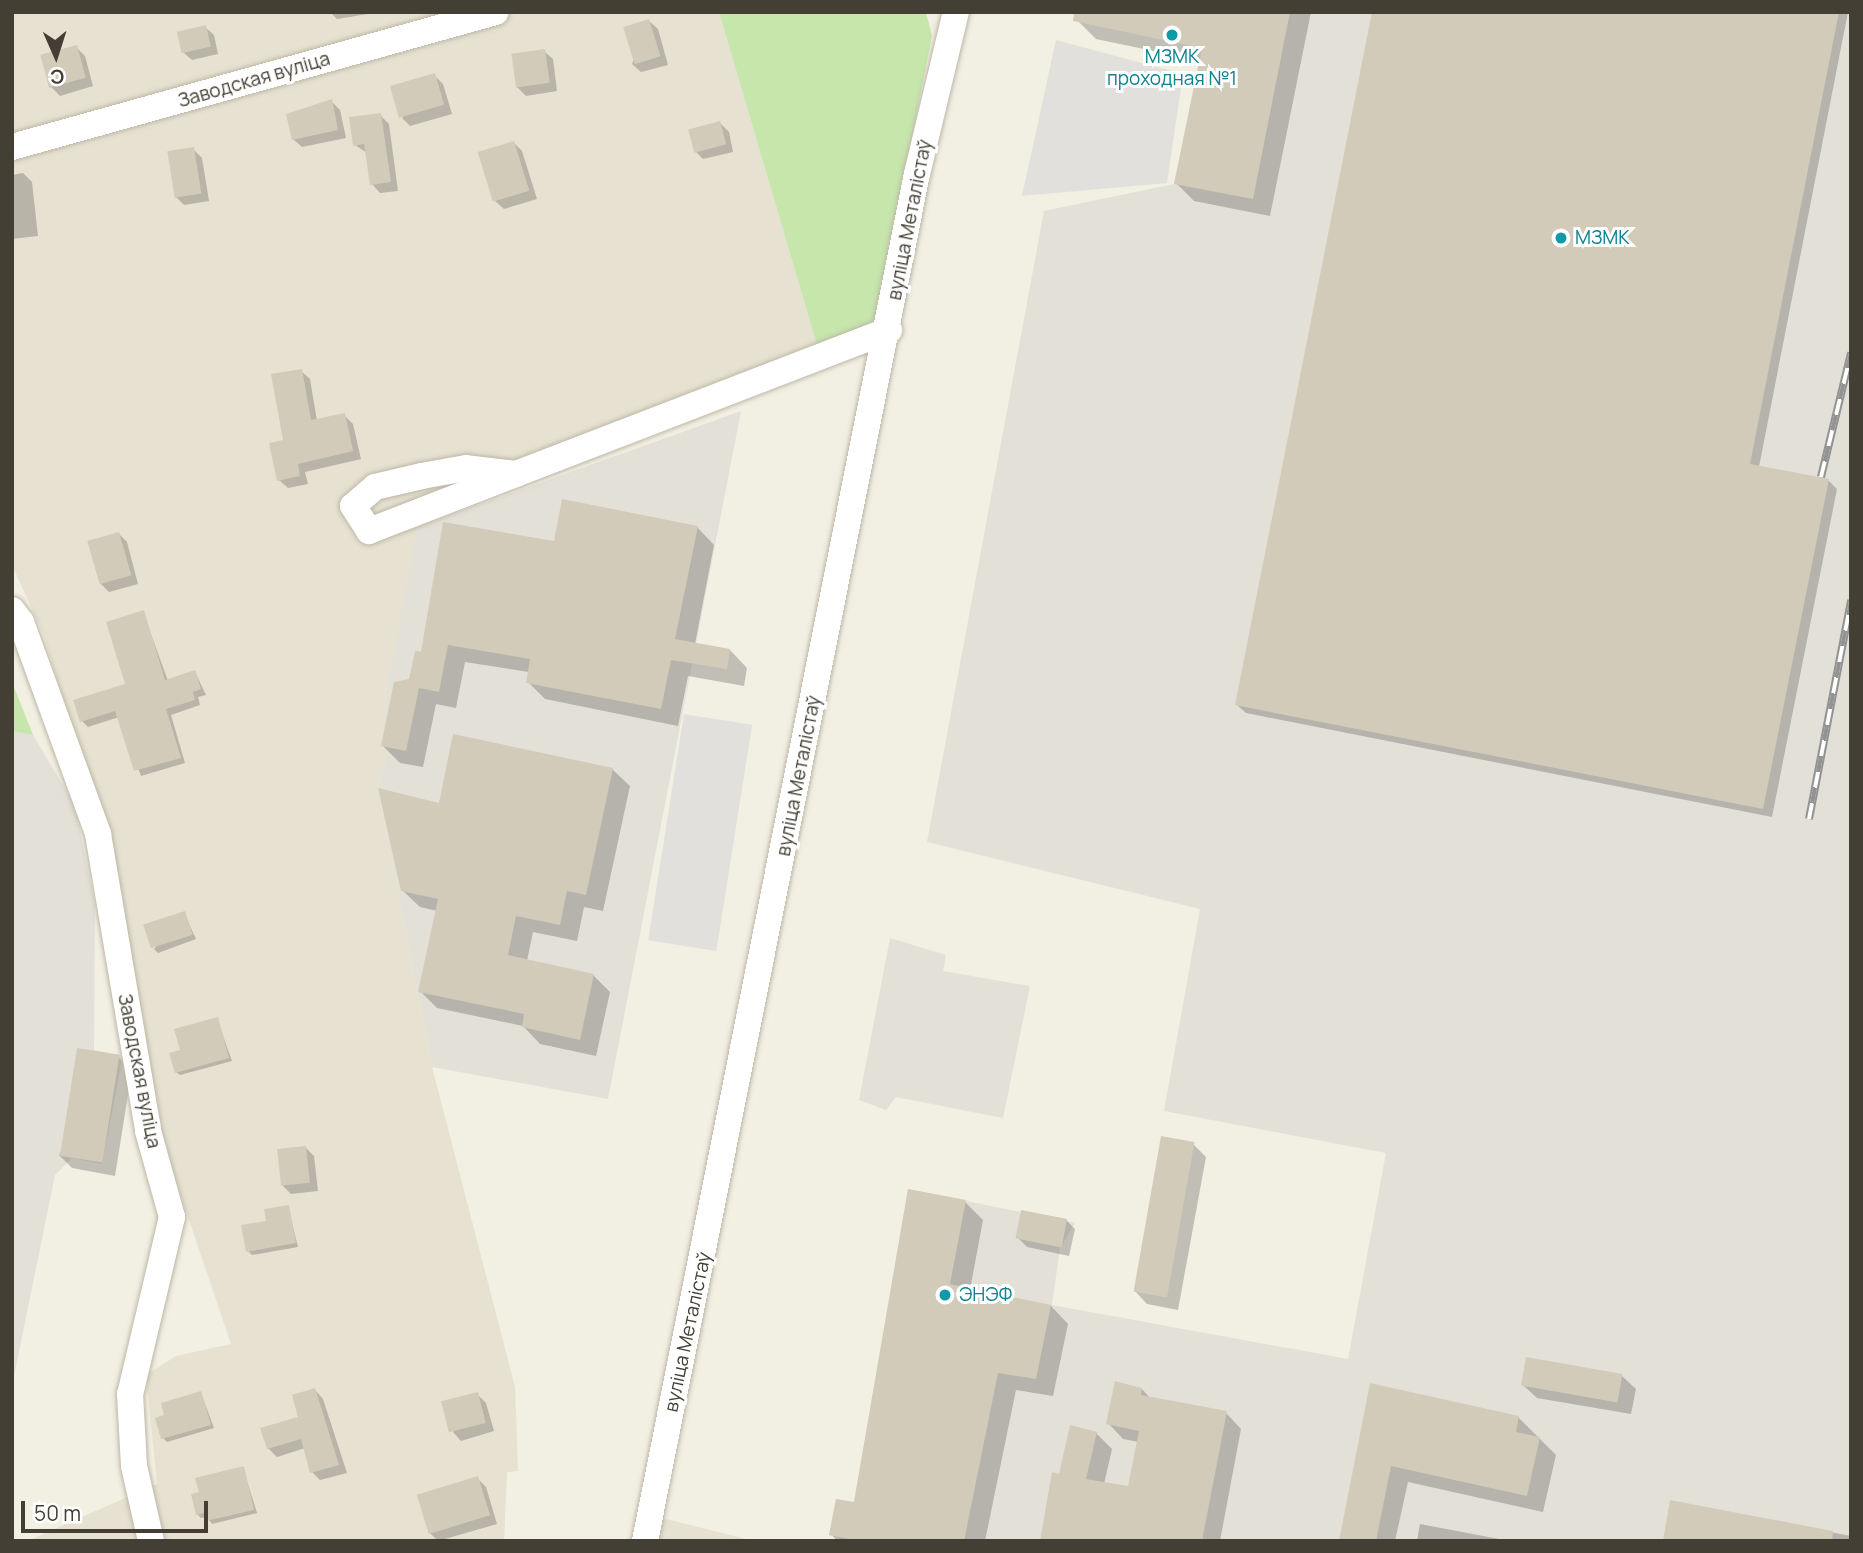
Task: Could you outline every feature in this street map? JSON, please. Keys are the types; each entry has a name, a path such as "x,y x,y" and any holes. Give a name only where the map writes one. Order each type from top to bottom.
{"street":[{"name":"Заводская вуліца","path":"12,147 496,12"},
{"name":"вуліца Металістаў","path":"645,1541 889,330 917,174 956,12"},
{"path":"516,474 466,467 375,487 353,506 369,531 889,330"},
{"name":"Заводская вуліца","path":"12,610 21,622 98,834 148,1131 172,1217 130,1394 134,1466 151,1541"}],"shaded area":[{"path":"12,12 719,12 817,345 732,404 417,527 382,746 389,748 378,788 432,1067 515,1387 518,1471 507,1472 504,1541 27,1541 157,1484 146,1375 176,1356 231,1344 158,1128 104,830 43,633 12,565"},
{"path":"1209,12 1851,12 1851,1541 846,1541 829,1535 836,1499 854,1502 908,1189 1075,1223 1060,1248 1052,1305 1348,1359 1386,1153 1164,1111 1200,909 927,842 1044,211 1174,184"},
{"path":"1056,40 1183,74 1167,183 1022,196"},
{"path":"741,411 608,1099 432,1067 378,788 389,748 381,746 389,681 417,527"},
{"path":"684,714 752,725 716,951 648,940"},
{"path":"12,731 33,735 75,805 95,906 94,1050 123,1056 102,1164 72,1158 55,1175 12,1386"},
{"path":"890,938 946,955 943,971 1030,986 1003,1118 896,1097 886,1110 859,1100"},
{"path":"662,1518 754,1541 658,1541"}],"green space":[{"path":"719,12 926,12 932,36 875,323 817,345"},
{"path":"12,682 33,735 12,731"}],"building":[{"path":"1074,12 1290,12 1253,199 1174,184 1202,48 1073,21"},
{"name":"МЗМК","path":"1372,12 1839,12 1750,464 1829,479 1763,809 1235,705"},
{"path":"649,19 660,56 635,64 623,27"},
{"path":"206,25 211,46 182,53 177,32"},
{"path":"77,45 86,78 49,88 40,55"},
{"path":"545,49 550,83 516,87 511,54"},
{"path":"435,73 444,105 399,118 390,86"},
{"path":"332,99 338,130 292,140 286,114"},
{"path":"381,113 391,182 370,185 364,144 353,146 349,117"},
{"path":"720,121 726,144 694,153 688,130"},
{"path":"514,141 529,191 493,202 478,152"},
{"path":"194,147 201,193 175,198 167,151"},
{"path":"302,369 311,420 345,413 353,451 298,464 300,476 277,481 269,443 283,440 271,374"},
{"path":"562,499 698,526 675,639 730,649 727,669 671,660 661,709 526,683 530,659 448,645 439,692 419,688 406,751 381,746 394,682 409,679 415,651 421,652 443,522 554,541"},
{"path":"119,532 131,575 100,584 87,541"},
{"path":"144,610 165,680 195,670 201,689 193,692 195,700 166,709 181,758 134,771 115,711 80,722 73,700 125,684 106,622"},
{"path":"453,734 613,768 586,895 567,891 560,925 516,916 508,955 594,974 580,1040 522,1027 524,1014 418,992 438,899 401,891 378,788 439,803"},
{"path":"185,911 193,935 151,948 143,925"},
{"path":"218,1017 229,1058 175,1073 169,1053 180,1050 174,1029"},
{"path":"77,1048 119,1055 102,1162 60,1156"},
{"path":"1161,1136 1194,1142 1167,1298 1134,1292"},
{"path":"306,1146 310,1183 281,1186 277,1149"},
{"path":"908,1189 966,1200 950,1284 1051,1305 1036,1379 998,1373 964,1541 859,1541 829,1535 836,1499 854,1502"},
{"path":"289,1205 296,1243 246,1252 241,1225 266,1221 264,1209"},
{"path":"1021,1210 1067,1219 1062,1247 1015,1238"},
{"path":"1526,1357 1623,1374 1617,1403 1521,1386"},
{"path":"1115,1381 1142,1388 1141,1395 1227,1411 1202,1541 1040,1541 1052,1472 1059,1474 1070,1425 1097,1432 1086,1479 1128,1486 1139,1431 1106,1424"},
{"path":"1370,1383 1519,1416 1516,1432 1540,1437 1527,1496 1391,1466 1376,1541 1339,1541"},
{"path":"315,1388 339,1465 310,1473 301,1439 267,1449 260,1428 298,1417 292,1395"},
{"path":"201,1391 211,1425 161,1439 155,1418 164,1415 161,1403"},
{"path":"478,1392 486,1423 449,1432 441,1401"},
{"path":"244,1466 254,1510 206,1521 205,1513 196,1515 191,1494 199,1492 195,1478"},
{"path":"478,1476 490,1515 429,1534 417,1495"},
{"path":"1670,1500 1833,1531 1832,1541 1663,1541"}],"railway":[{"path":"1821,477 1851,353"},
{"path":"1809,819 1851,600"}],"place":[{"name":"МЗМК проходная №1","path":"1172,35"},
{"name":"МЗМК","path":"1561,238"},
{"name":"ЭНЭФ","path":"945,1295"}]}
